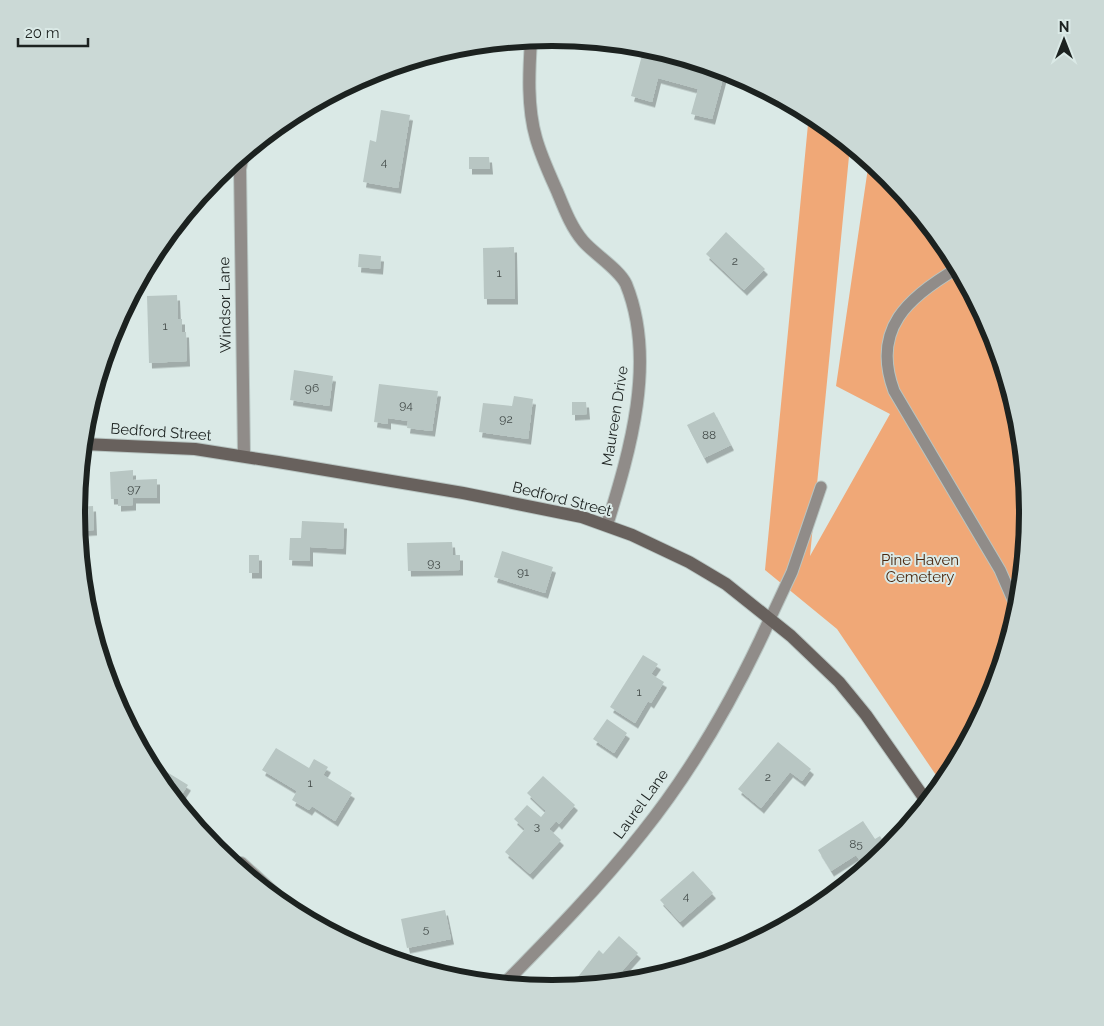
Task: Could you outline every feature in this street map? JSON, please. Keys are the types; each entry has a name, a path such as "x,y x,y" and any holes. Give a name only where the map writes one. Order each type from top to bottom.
{"main road":[{"name":"Bedford Street","path":"90,444 195,449 463,493 582,517 651,543 698,566 726,584 770,619 839,682 866,715 923,796"}],"street":[{"name":"Maureen Drive","path":"531,47 532,124 542,157 574,228 583,241 625,282 638,330 640,355 637,398 628,448 607,525"},
{"name":"Windsor Lane","path":"241,165 244,456"},
{"name":"Laurel Lane","path":"510,978 598,885 643,832 676,786 714,726 745,673 770,619"}],"lane":[{"path":"951,273 920,294 901,313 889,335 886,357 887,368 894,391 1000,570 1011,596"},
{"path":"770,619 792,572 821,487"}],"green space":[{"name":"Pine Haven Cemetery","path":"808,123 849,154 810,556 890,414 836,386 868,169 903,205 940,254 956,280 983,334 1003,392 1010,422 1018,482 1019,513 1018,544 1010,604 1003,634 983,692 971,719 937,776 837,629 765,570"}],"building":[{"path":"642,55 673,62 723,79 712,119 691,114 698,89 658,78 652,102 631,96"},
{"path":"381,110 410,115 398,188 363,182 370,140 376,142"},
{"path":"469,157 489,157 490,169 469,169"},
{"path":"726,232 765,269 744,290 706,254"},
{"path":"514,247 515,299 484,299 483,248"},
{"path":"359,254 381,256 380,269 358,267"},
{"path":"177,295 178,319 182,319 182,332 186,332 187,361 149,363 147,296"},
{"path":"294,370 333,376 329,406 290,400"},
{"path":"379,384 438,391 432,431 407,428 408,421 388,418 388,424 374,422"},
{"path":"514,396 533,399 528,439 479,432 483,403 512,406"},
{"path":"572,402 586,402 587,414 572,415"},
{"path":"714,412 731,445 704,458 687,425"},
{"path":"133,470 133,480 157,479 157,498 133,498 133,505 118,506 118,499 111,499 110,472"},
{"path":"85,506 93,506 94,530 86,531"},
{"path":"302,521 344,523 343,549 310,547 310,561 289,560 290,538 301,538"},
{"path":"452,542 453,555 460,555 460,570 408,571 407,543"},
{"path":"502,551 553,567 545,593 494,577"},
{"path":"249,555 259,555 259,573 249,573"},
{"path":"643,655 658,664 651,674 664,682 651,703 648,701 635,723 610,707"},
{"path":"607,719 627,733 614,753 593,739"},
{"path":"778,742 811,769 802,781 790,772 761,808 738,789"},
{"path":"276,748 309,768 314,759 328,767 323,775 352,793 335,821 312,806 309,810 292,800 297,791 262,770"},
{"path":"162,769 188,785 181,796"},
{"path":"543,776 575,805 559,824 556,821 549,829 561,840 530,874 505,852 525,829 514,819 527,805 541,817 546,811 527,793"},
{"path":"863,821 875,839 880,836 883,842 861,863 856,855 831,871 818,850"},
{"path":"693,871 713,893 680,922 660,900"},
{"path":"445,910 451,939 407,948 401,919"},
{"path":"619,936 638,953 622,971 626,974 576,979 599,950 603,954"}]}
